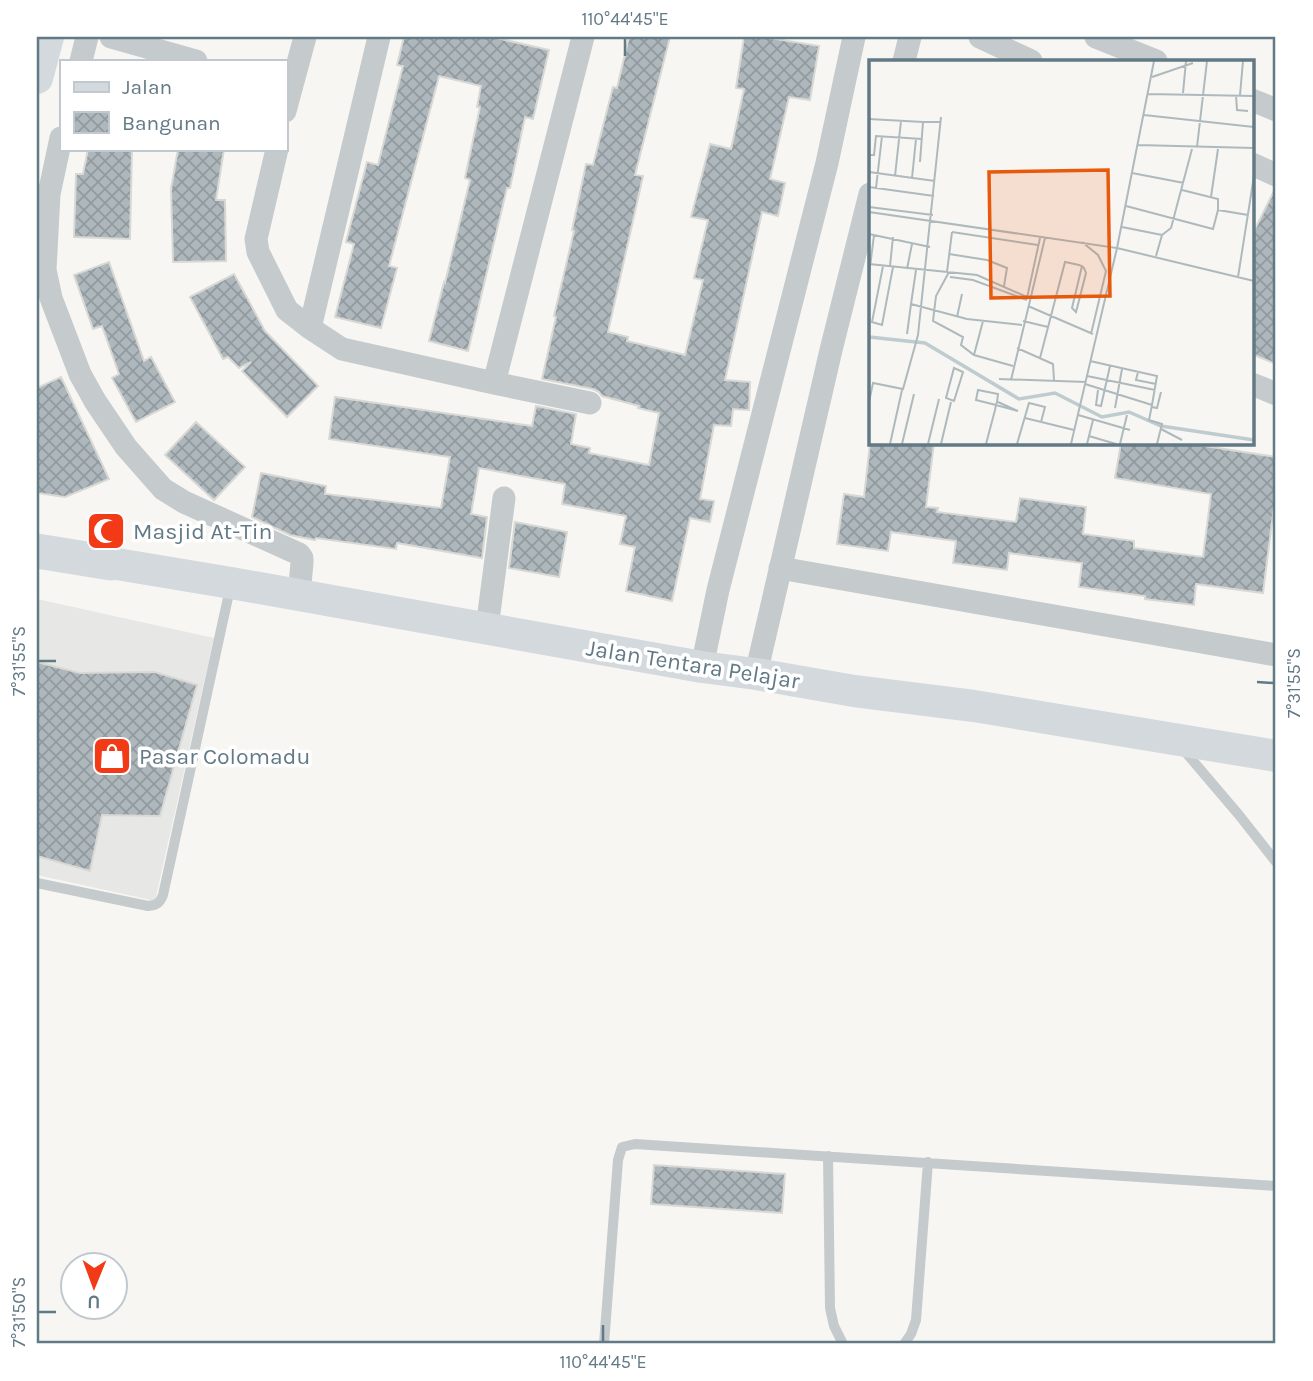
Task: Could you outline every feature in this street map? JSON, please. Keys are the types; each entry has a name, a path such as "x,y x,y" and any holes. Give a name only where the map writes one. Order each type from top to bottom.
{"main road":[{"path":"37,78 48,37"},
{"path":"37,551 111,563"},
{"name":"Jalan Tentara Pelajar","path":"111,563 702,667 854,691 974,706 1276,756"}],"street":[{"path":"81,60 87,37"},
{"path":"111,37 192,60"},
{"path":"287,95 305,37"},
{"path":"310,328 379,37"},
{"path":"494,383 583,37"},
{"path":"702,667 718,590 827,163 854,37"},
{"path":"904,60 910,37"},
{"path":"980,37 1029,60"},
{"path":"1096,37 1154,60"},
{"path":"1254,101 1276,110"},
{"path":"60,143 49,194 45,271 51,298 80,374 94,401 125,447 163,489 184,502 299,554 302,563 299,594"},
{"path":"277,150 256,239 258,252 287,310 342,349 590,403"},
{"path":"1254,165 1276,174"},
{"path":"756,674 869,198"},
{"path":"1254,385 1276,394"},
{"path":"487,628 504,498"},
{"path":"780,568 1276,655"}],"lane":[{"path":"37,883 148,906 160,901 231,583"},
{"path":"1176,740 1276,862"},
{"path":"604,1344 618,1160 622,1147 635,1144 1276,1186"},
{"path":"828,1156 830,1308 834,1326 843,1344"},
{"path":"904,1344 916,1320 928,1162"}],"shaded area":[{"name":"Pasar Colomadu","path":"37,599 214,638 155,901 37,875"}],"building":[{"path":"404,37 492,37 549,50 533,119 525,117 510,188 507,188 468,351 429,341 470,180 465,178 480,107 477,107 481,86 439,76 389,266 397,268 381,328 335,317 354,244 346,242 367,162 378,165 403,66 397,65"},
{"path":"629,37 670,37 635,175 643,176 608,332 628,337 627,341 685,355 703,280 694,278 708,220 691,217 710,144 731,149 744,89 736,88 744,37 764,37 819,46 810,100 789,97 770,179 785,183 778,216 762,212 725,380 750,382 749,410 733,409 731,426 714,425 700,499 714,501 710,522 690,518 672,601 626,591 635,547 620,544 626,516 562,504 565,484 479,468 471,514 487,517 482,558 397,543 396,549 315,540 290,535 252,517 261,473 326,486 325,494 441,508 450,457 329,439 335,397 532,426 536,406 576,414 571,444 590,448 589,453 649,465 659,413 602,396 593,389 542,379 586,164 593,165 613,87 617,88"},
{"path":"88,150 132,150 130,239 74,237 76,174 83,174"},
{"path":"178,150 224,150 216,200 225,200 226,261 173,262 171,189"},
{"path":"1276,189 1276,364 1254,355 1254,231"},
{"path":"109,262 144,361 151,357 175,402 136,422 112,378 119,374 102,326 93,329 74,275"},
{"path":"234,274 265,331 318,386 287,417 242,371 251,362 239,368 228,357 223,359 190,297"},
{"path":"61,377 109,479 65,497 37,493 37,388"},
{"path":"196,422 245,467 214,500 165,455"},
{"path":"870,444 934,444 926,507 938,508 937,512 1016,522 1020,498 1086,507 1083,534 1134,541 1134,548 1203,557 1211,494 1115,478 1121,444 1198,444 1276,457 1276,506 1263,593 1196,584 1194,605 1079,587 1082,563 1009,553 1007,570 953,563 956,541 891,532 888,551 837,544 844,494 864,497"},
{"path":"515,522 567,532 559,577 509,568"},
{"path":"37,662 80,673 155,672 197,685 160,816 102,815 90,871 37,856"},
{"path":"654,1165 785,1174 782,1213 651,1204"}],"place":[{"name":"Masjid At-Tin","path":"106,531"},
{"name":"Pasar Colomadu","path":"112,756"}]}
